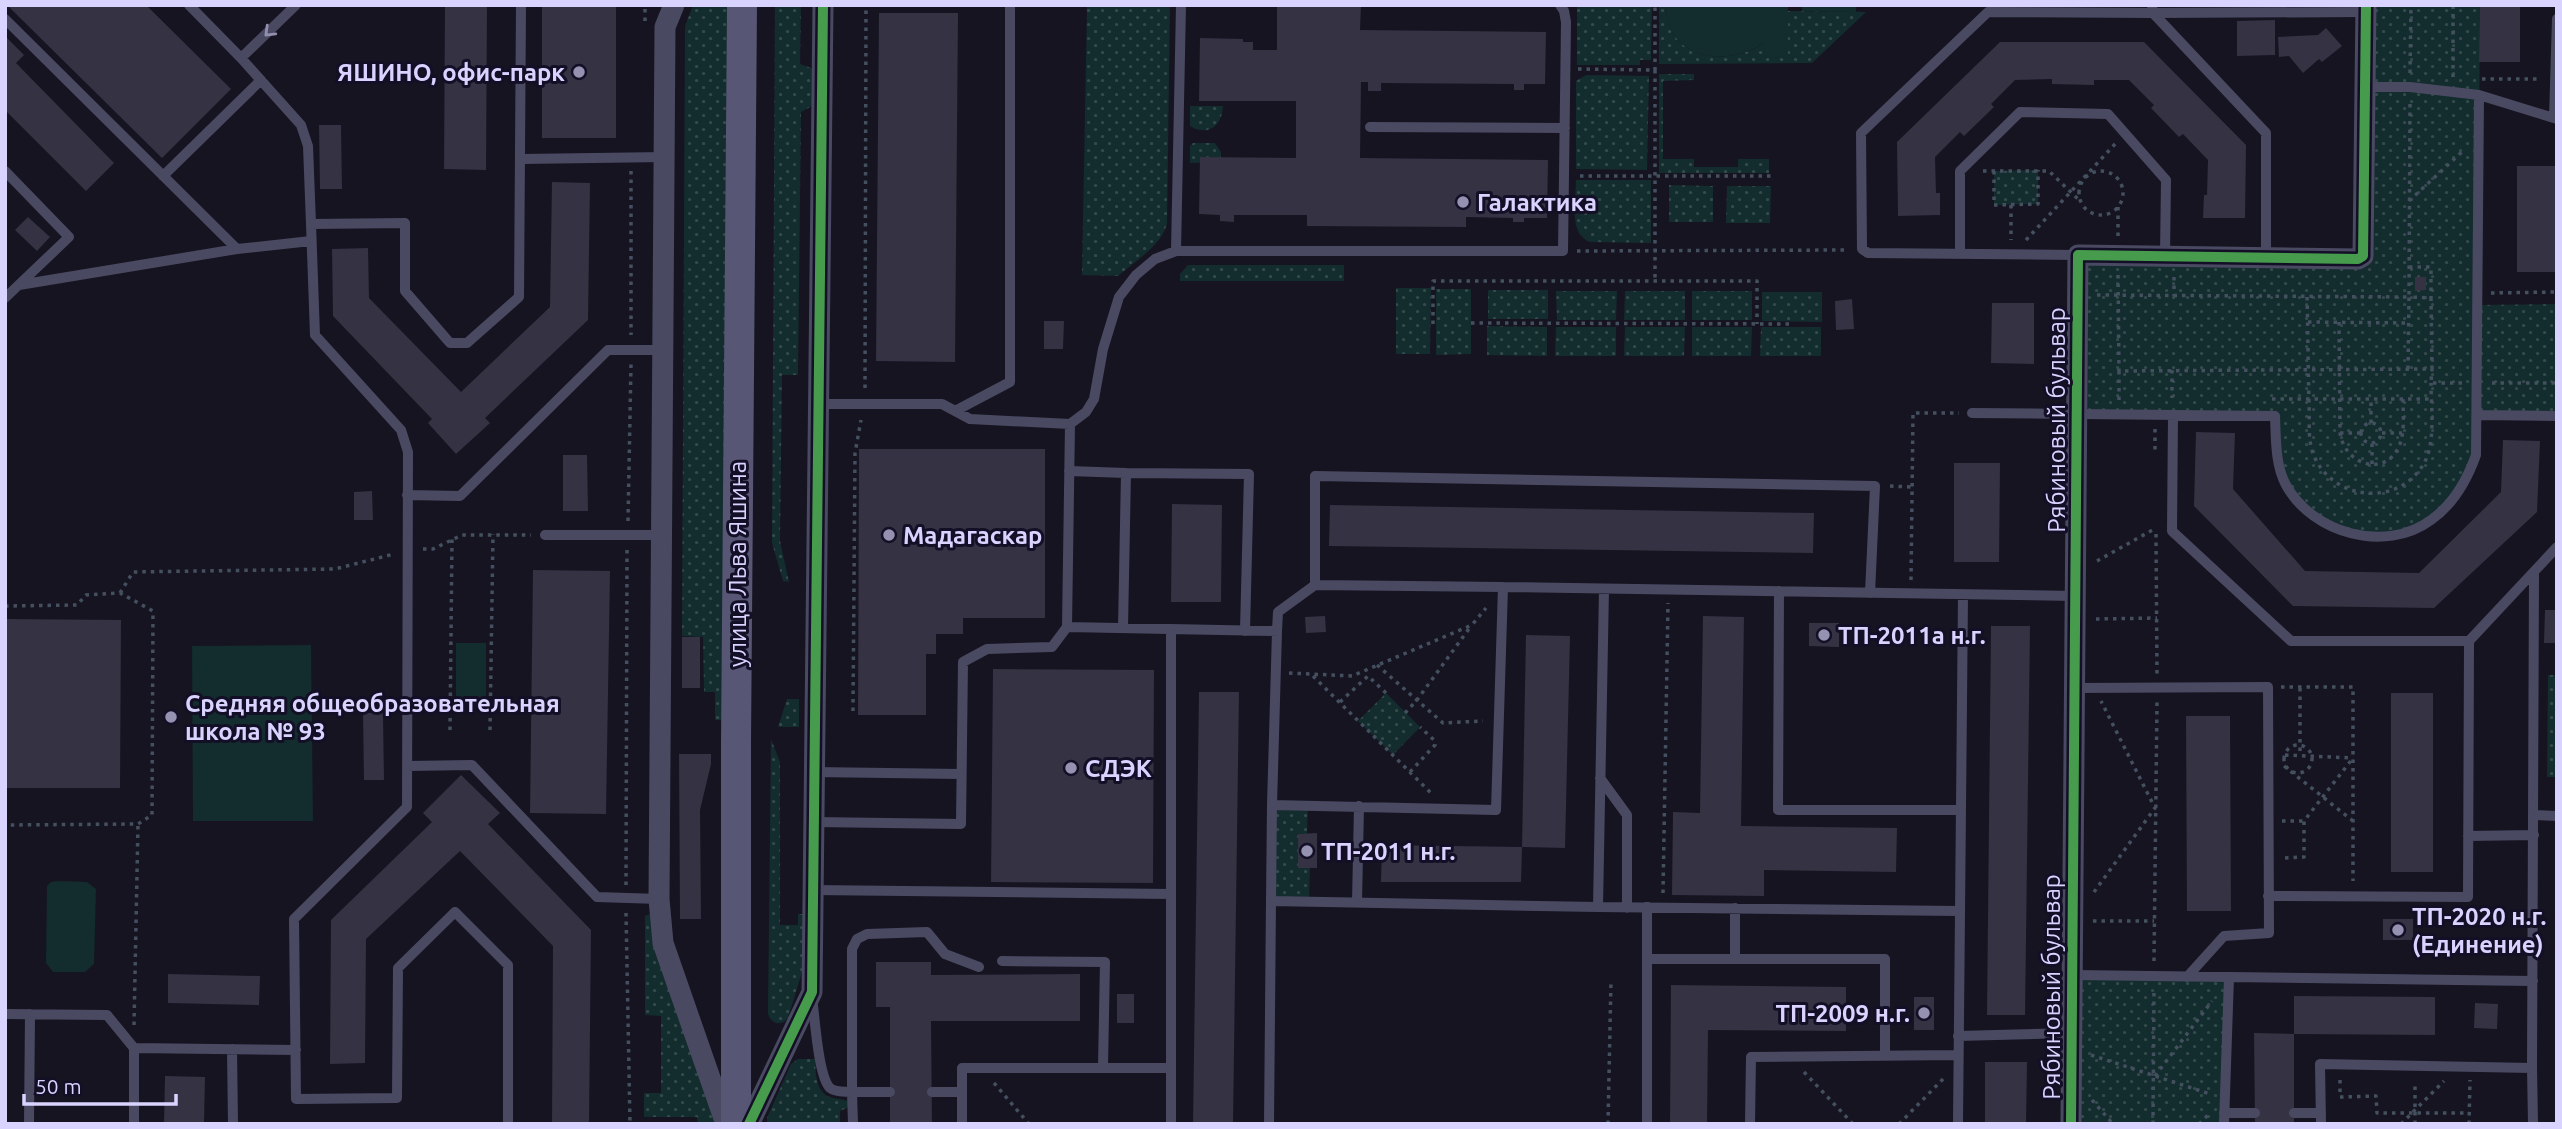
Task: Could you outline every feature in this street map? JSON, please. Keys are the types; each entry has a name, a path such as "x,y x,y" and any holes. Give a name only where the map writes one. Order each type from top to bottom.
{"main road":[{"name":"улица Льва Яшина","path":"736,1124 742,5"}],"street":[{"path":"674,5 665,27 659,899 663,943 726,1124"},
{"path":"749,1124 811,992 823,5"},
{"path":"2078,255 2358,259 2364,256 2366,9"},
{"name":"Рябиновый бульвар","path":"2071,1124 2073,921 2085,688 2075,619 2078,255"}],"lane":[{"path":"189,5 301,125 309,146 312,324 315,335 401,430 408,452 407,807 294,919 296,1099 397,1098 398,968 455,912 508,964 508,1124"},
{"path":"241,58 296,5"},
{"path":"311,224 405,223 405,291 450,343 467,343 519,297 521,5"},
{"path":"956,411 1010,382 1010,5"},
{"path":"1177,251 1181,5"},
{"path":"818,404 942,404 970,419 1070,424 1086,412 1094,399 1103,349 1119,297 1136,275 1155,259 1177,251 1563,251 1566,22 1560,5"},
{"path":"2078,255 1868,253 1862,249 1861,133 1988,12 2025,9 2366,9"},
{"path":"2153,9 2266,133 2266,257"},
{"path":"5,19 237,249"},
{"path":"2365,87 2410,87 2479,95 2555,118 2557,19"},
{"path":"163,176 261,80"},
{"path":"1972,413 2275,416 2278,458 2284,482 2295,501 2312,517 2332,528 2358,536 2406,532 2430,521 2451,502 2467,480 2476,454 2479,95"},
{"path":"1960,254 1960,171 2020,112 2108,114 2166,180 2165,255"},
{"path":"1370,127 1565,128"},
{"path":"522,159 664,157"},
{"path":"5,171 69,237 5,298"},
{"path":"19,285 237,249 311,241"},
{"path":"407,495 460,495 608,350 664,350"},
{"path":"2478,415 2557,416"},
{"path":"2173,416 2172,531 2291,641 2469,641"},
{"path":"814,822 961,824 962,662 987,649 1052,647 1067,627 1070,424"},
{"path":"1069,471 1249,474 1245,631"},
{"path":"1123,628 1126,473"},
{"path":"1315,585 1315,476 1875,486 1870,593"},
{"path":"545,535 662,535"},
{"path":"2268,896 2468,897 2469,641 2557,547"},
{"path":"2533,1124 2534,572"},
{"path":"1269,1124 1270,901 1278,612 1315,585 2075,596"},
{"path":"1272,805 1496,810 1503,587"},
{"path":"1598,907 1604,589"},
{"path":"1779,591 1777,810 1961,810"},
{"path":"1958,1124 1963,595"},
{"path":"1067,627 1277,631"},
{"path":"1171,629 1171,1124"},
{"path":"2085,688 2268,687 2269,933 2224,936 2187,977"},
{"path":"407,766 472,765 597,897 659,899"},
{"path":"814,772 961,774"},
{"path":"1600,778 1627,815 1627,908"},
{"path":"1357,902 1359,806"},
{"path":"2534,815 2557,816"},
{"path":"2469,836 2534,835"},
{"path":"813,890 1171,894"},
{"path":"1270,901 1959,911"},
{"path":"1647,907 1647,1124"},
{"path":"1735,908 1735,959"},
{"path":"853,1124 852,949 857,939 867,934 927,932 945,954 979,967"},
{"path":"1647,959 1885,959 1885,1056"},
{"path":"1002,961 1105,962 1103,1067"},
{"path":"2073,975 2533,981"},
{"path":"2230,977 2224,1118 2255,1113"},
{"path":"811,992 823,1074 829,1087 837,1091 890,1092"},
{"path":"5,1014 107,1015 134,1048 134,1124"},
{"path":"29,1124 30,1014"},
{"path":"1958,1036 2072,1040"},
{"path":"134,1048 296,1051"},
{"path":"232,1049 233,1124"},
{"path":"1750,1124 1751,1057 1885,1056 1958,1060"},
{"path":"2294,1113 2321,1119 2320,1064 2532,1068"},
{"path":"962,1124 962,1068 1171,1068"},
{"path":"932,1092 961,1092"}],"path":[{"path":"645,5 645,31"},
{"path":"853,711 855,453 865,404 866,5"},
{"path":"1655,281 1656,5"},
{"path":"2408,369 2411,5"},
{"path":"2453,5 2453,79"},
{"path":"1565,69 1655,70"},
{"path":"2012,255 2125,134"},
{"path":"2409,201 2479,136"},
{"path":"630,1124 626,898 631,158"},
{"path":"1994,171 1994,205 2038,205 2038,170"},
{"path":"1960,171 2049,171 2090,213 2098,215 2113,212 2118,207"},
{"path":"2080,202 2083,180 2096,172 2104,171 2117,178 2123,192 2118,207 2119,415"},
{"path":"1564,177 1773,176"},
{"path":"2011,205 2012,255"},
{"path":"1563,251 1862,249"},
{"path":"2307,297 2310,442 2319,467 2330,480 2348,490 2367,495 2389,492 2405,484 2417,473 2431,443 2431,267 2409,267"},
{"path":"1433,324 1433,281 1758,281 1757,324"},
{"path":"2479,293 2557,292"},
{"path":"2078,295 2431,298"},
{"path":"2308,322 2407,323"},
{"path":"2339,322 2340,433 2344,449 2350,456 2362,463 2372,464 2387,460 2395,452 2402,433 2403,399"},
{"path":"1471,323 1792,324"},
{"path":"2119,371 2432,369"},
{"path":"2172,370 2172,398"},
{"path":"2431,383 2557,383"},
{"path":"2293,399 2431,399"},
{"path":"2371,399 2371,423"},
{"path":"1911,594 1913,413 1972,413"},
{"path":"2371,423 2376,424 2382,433 2381,438 2372,443 2366,442 2361,433 2362,428 2371,423"},
{"path":"2340,433 2361,433"},
{"path":"2382,433 2402,433"},
{"path":"2372,443 2372,464"},
{"path":"1875,486 1912,487"},
{"path":"2076,573 2156,528 2153,1124"},
{"path":"490,730 494,534"},
{"path":"450,730 452,539 462,535 545,535"},
{"path":"120,593 133,572 335,569"},
{"path":"1405,713 1503,587"},
{"path":"1662,907 1669,590"},
{"path":"5,606 77,605 86,595 120,593 153,611 152,815 138,824 5,825"},
{"path":"2075,619 2157,618"},
{"path":"1276,671 1352,676 1472,625"},
{"path":"1377,665 1443,723 1499,721"},
{"path":"1312,675 1446,808"},
{"path":"1340,702 1368,676 1386,693"},
{"path":"2268,687 2353,687 2353,897"},
{"path":"2300,687 2300,755"},
{"path":"2085,688 2155,808"},
{"path":"1410,772 1435,745 1434,740 1420,727"},
{"path":"2300,745 2310,751 2313,756 2312,764 2302,774 2294,774 2287,769 2284,755 2288,749 2300,745"},
{"path":"2268,754 2353,758"},
{"path":"2268,754 2353,821"},
{"path":"2268,858 2304,857 2304,821 2353,758"},
{"path":"2073,921 2155,808"},
{"path":"2268,822 2304,821"},
{"path":"134,1048 138,824"},
{"path":"2073,921 2154,921"},
{"path":"2154,1078 2230,977"},
{"path":"1608,1124 1612,980"},
{"path":"2072,1040 2154,1078 2225,1099"},
{"path":"1788,1056 1853,1124"},
{"path":"1899,1124 1958,1060"},
{"path":"2339,1065 2340,1097 2376,1096 2377,1113 2469,1112"},
{"path":"2415,1066 2415,1124"},
{"path":"2401,1124 2458,1066"},
{"path":"2469,1124 2470,1067"},
{"path":"981,1068 1029,1124"}],"green space":[{"path":"693,5 729,5 724,720 715,720 715,692 704,692 703,637 682,636 685,26"},
{"path":"775,5 801,5 800,64 814,69 814,105 801,112 798,375 782,375 780,541 789,582 783,581 772,543"},
{"path":"1087,5 1170,5 1167,224 1153,247 1118,276 1082,275"},
{"path":"1577,5 1652,5 1651,60 1640,60 1640,65 1577,65"},
{"path":"1659,5 1666,5 1669,23 1676,38 1687,48 1701,54 1717,56 1749,51 1764,43 1787,57 1788,11 1866,12 1812,63 1659,64"},
{"path":"1666,5 1788,5 1788,57 1764,58 1764,43 1733,55 1701,54 1687,48 1676,38 1669,23"},
{"path":"1802,5 1856,5 1856,12 1802,11"},
{"path":"2366,5 2480,5 2478,305 2557,304 2557,416 2478,415 2467,480 2430,521 2383,535 2332,528 2284,482 2274,416 2077,415 2078,255 2358,259"},
{"path":"1659,74 1694,74 1694,80 1663,81 1663,159 1694,159 1694,167 1738,167 1738,159 1769,159 1769,173 1659,173"},
{"path":"1586,75 1649,76 1647,170 1576,169 1576,81"},
{"path":"1190,106 1223,106 1217,124 1213,128 1203,130 1190,126"},
{"path":"1193,143 1215,143 1221,152 1221,162 1190,163 1190,146"},
{"path":"2038,170 2038,204 1994,205 1994,171"},
{"path":"1576,180 1651,180 1651,243 1590,242 1583,238 1576,224"},
{"path":"1669,185 1713,186 1713,222 1669,222"},
{"path":"1727,186 1771,186 1770,223 1726,223"},
{"path":"1188,265 1344,265 1344,281 1180,281 1180,274"},
{"path":"1396,288 1431,288 1430,354 1396,354"},
{"path":"1436,289 1471,289 1471,354 1436,355"},
{"path":"1488,290 1548,290 1548,319 1488,319"},
{"path":"1556,291 1617,291 1616,320 1557,320"},
{"path":"1625,291 1685,291 1685,320 1624,320"},
{"path":"1692,291 1752,291 1752,320 1692,320"},
{"path":"1762,292 1822,292 1822,322 1762,321"},
{"path":"1487,326 1547,327 1547,356 1487,355"},
{"path":"1556,327 1616,327 1616,356 1555,356"},
{"path":"1625,327 1685,327 1684,356 1624,356"},
{"path":"1692,327 1752,327 1751,356 1692,356"},
{"path":"1761,327 1821,327 1821,356 1760,356"},
{"path":"456,643 486,643 486,706 456,706"},
{"path":"311,645 313,821 193,821 192,646"},
{"path":"2548,675 2557,675 2557,777 2547,777"},
{"path":"1386,693 1420,727 1393,755 1358,721"},
{"path":"787,699 799,699 799,727 778,727"},
{"path":"771,739 780,762 780,925 798,925 798,914 806,914 811,943 788,1018 779,1023 772,1021 768,1014"},
{"path":"1272,805 1308,805 1307,834 1298,834 1298,868 1310,868 1309,902 1271,901"},
{"path":"58,881 87,882 96,889 94,964 85,972 53,972 46,963 47,886"},
{"path":"651,914 718,1117 712,1124 698,1124 697,1117 644,1117 644,1093 661,1093 661,1016 645,1015 645,916"},
{"path":"2073,975 2229,977 2224,1124 2071,1124"},
{"path":"798,1059 815,1059 821,1091 830,1097 848,1101 849,1107 840,1111 840,1124 767,1124 767,1118 791,1064"}],"building":[{"path":"7,5 146,5 231,89 162,158"},
{"path":"445,5 487,5 486,170 444,169"},
{"name":"ЯШИНО, офис-парк","path":"542,5 616,5 616,138 542,138"},
{"path":"1277,5 1361,5 1360,30 1546,32 1545,84 1524,84 1524,90 1514,90 1514,84 1381,83 1381,91 1368,91 1368,82 1361,82 1360,158 1548,160 1547,218 1524,218 1524,222 1513,222 1513,218 1466,217 1466,227 1307,226 1307,215 1234,215 1234,222 1220,221 1220,215 1199,214 1200,157 1296,158 1296,101 1199,101 1200,38 1243,39 1243,42 1253,42 1253,50 1277,50"},
{"path":"2480,5 2520,5 2520,62 2479,62"},
{"path":"879,13 958,13 955,362 876,361"},
{"path":"2275,20 2275,55 2237,56 2237,21"},
{"path":"2326,28 2342,46 2322,62 2319,59 2303,73 2289,56 2279,57 2278,37 2318,35"},
{"path":"5,36 24,55 16,63 114,163 86,191 5,110"},
{"path":"2000,42 2144,42 2246,145 2245,218 2203,218 2208,160 2183,134 2179,137 2151,108 2154,105 2129,80 2094,80 2094,85 2052,84 2052,79 2015,80 1991,104 1994,107 1964,136 1960,132 1935,157 1940,215 1898,216 1897,142"},
{"path":"319,125 341,125 342,189 320,189"},
{"path":"2517,166 2557,166 2557,272 2517,272"},
{"path":"552,182 590,183 588,320 485,418 490,423 456,454 428,423 432,419 333,316 332,249 368,248 369,298 461,392 550,307"},
{"path":"28,217 50,237 37,251 15,230"},
{"path":"2415,277 2426,277 2426,290 2415,291"},
{"path":"1852,299 1854,329 1836,330 1835,301"},
{"path":"1992,303 2034,303 2034,364 1991,363"},
{"path":"1044,321 1064,321 1063,349 1044,349"},
{"path":"2196,432 2235,433 2233,489 2305,571 2419,573 2501,492 2503,440 2540,441 2537,512 2434,608 2293,606 2194,506"},
{"path":"859,449 1045,449 1045,618 963,618 963,634 936,634 936,654 926,654 926,715 858,715"},
{"path":"563,455 587,455 588,511 563,511"},
{"path":"1954,463 2000,463 1999,562 1954,562"},
{"path":"372,491 373,520 354,520 354,492"},
{"path":"1172,504 1222,505 1221,602 1171,602"},
{"path":"1330,505 1814,513 1813,553 1329,546"},
{"path":"533,570 610,571 606,814 530,813"},
{"path":"2545,610 2557,610 2557,643 2544,643"},
{"path":"1325,616 1326,632 1306,633 1305,617"},
{"path":"1703,616 1744,617 1741,826 1897,828 1896,872 1764,870 1764,896 1672,895 1673,812 1700,813"},
{"path":"5,619 121,620 120,788 5,788"},
{"name":"ТП-2011а н.г.","path":"1809,623 1839,623 1839,647 1809,646"},
{"path":"1991,626 2030,626 2025,1015 1987,1015"},
{"path":"1526,635 1570,636 1565,848 1522,847"},
{"path":"682,637 700,637 700,688 682,688"},
{"path":"993,669 1154,670 1153,883 991,882"},
{"path":"1199,692 1239,692 1233,1124 1193,1124"},
{"path":"2391,693 2433,693 2433,872 2391,872"},
{"path":"363,713 383,713 384,780 364,780"},
{"path":"2186,716 2230,716 2231,911 2187,911"},
{"path":"679,754 711,754 700,810 701,919 680,919"},
{"path":"461,775 500,813 488,824 591,930 589,1124 552,1124 553,946 460,851 366,939 365,1063 330,1064 331,920 432,822 423,813"},
{"name":"ТП-2011 н.г.","path":"1317,833 1317,868 1298,868 1298,834"},
{"path":"1382,845 1522,847 1521,882 1381,882"},
{"name":"ТП-2020 н.г. (Единение)","path":"2383,919 2413,919 2413,940 2383,940"},
{"path":"876,962 931,962 931,975 1080,974 1080,1021 931,1021 932,1124 890,1124 890,1007 876,1007"},
{"path":"168,974 260,976 259,1005 168,1003"},
{"path":"1671,985 1846,987 1846,1031 1708,1030 1707,1124 1670,1124"},
{"path":"1117,994 1134,994 1134,1023 1117,1023"},
{"path":"2294,996 2435,997 2435,1035 2294,1034"},
{"name":"ТП-2009 н.г.","path":"1914,997 1934,997 1934,1030 1914,1030"},
{"path":"2475,1003 2498,1004 2497,1029 2474,1028"},
{"path":"2254,1033 2294,1034 2294,1124 2255,1124"},
{"path":"1985,1062 2027,1062 2026,1124 1985,1124"},
{"path":"165,1076 205,1077 204,1124 164,1124"}],"cycle path":[{"path":"749,1124 812,992 823,5"},
{"path":"2071,1124 2078,255 2358,259 2363,256 2366,5"}],"place":[{"name":"ЯШИНО, офис-парк","path":"579,72"},
{"name":"Галактика","path":"1463,202"},
{"name":"Мадагаскар","path":"889,535"},
{"name":"ТП-2011а н.г.","path":"1824,635"},
{"name":"Средняя общеобразовательная школа № 93","path":"171,717"},
{"name":"СДЭК","path":"1071,768"},
{"name":"ТП-2011 н.г.","path":"1307,851"},
{"name":"ТП-2020 н.г. (Единение)","path":"2398,930"},
{"name":"ТП-2009 н.г.","path":"1924,1013"}]}
